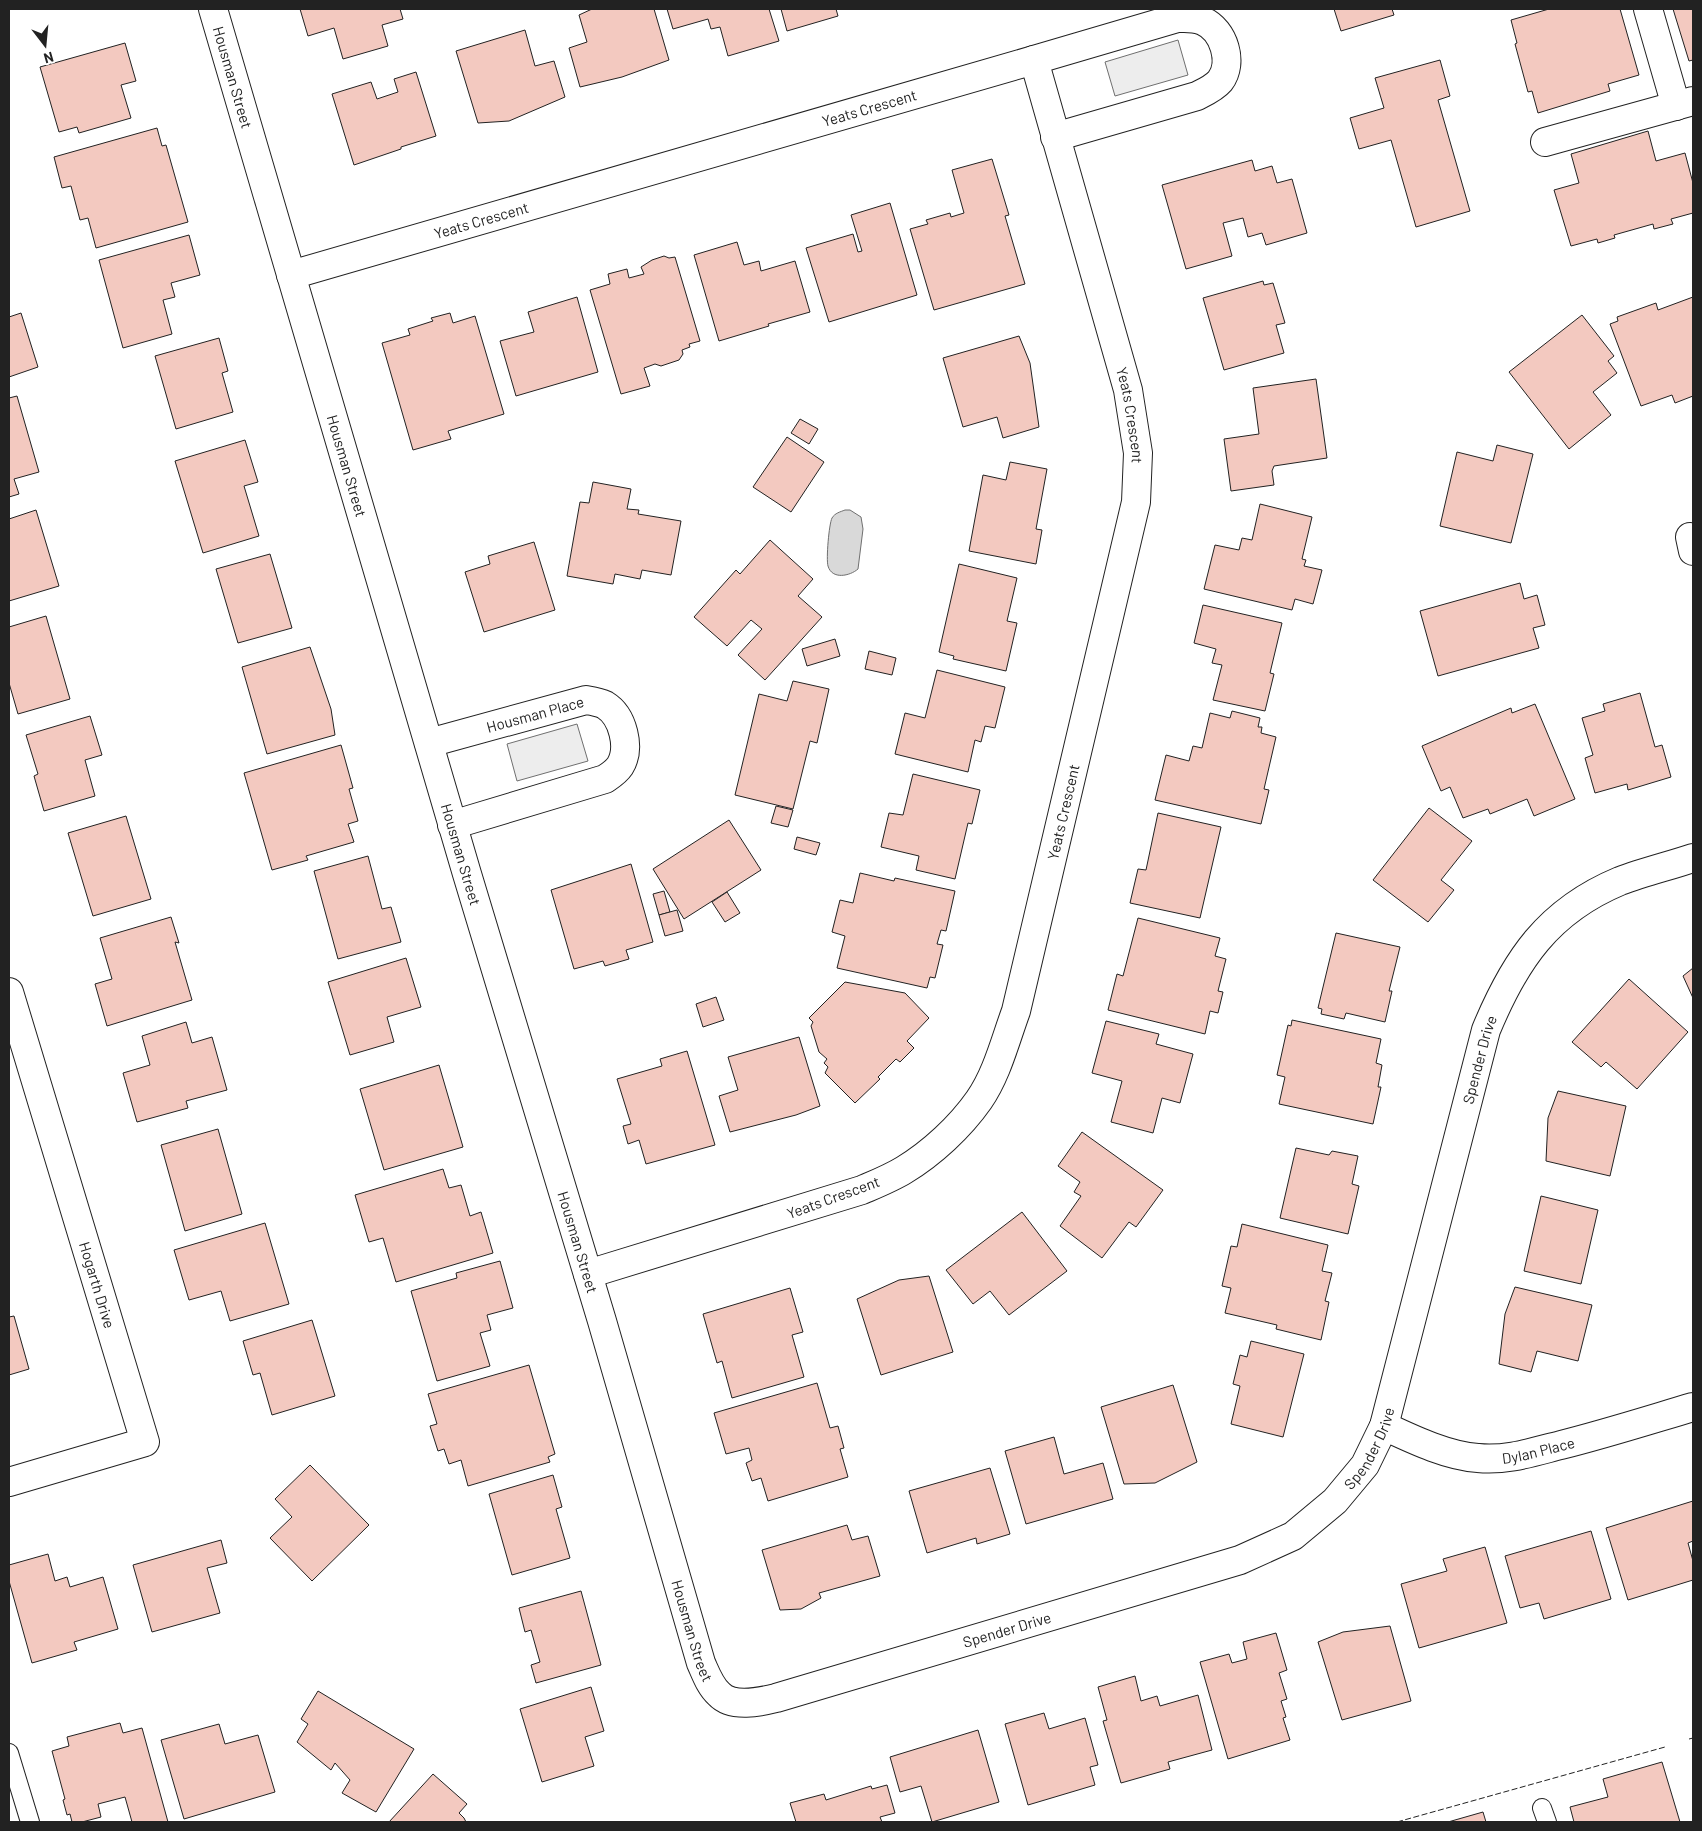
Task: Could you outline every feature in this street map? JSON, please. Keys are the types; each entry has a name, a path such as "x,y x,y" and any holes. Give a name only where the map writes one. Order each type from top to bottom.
{"street":[{"name":"Housman Street","path":"213,9 430,743 452,825 588,1274 701,1663 710,1683 720,1696"},
{"path":"1545,142 1684,103 1648,9"},
{"path":"1034,60 1177,18 1192,18 1206,22 1217,31 1226,50 1226,62 1220,80 1198,96 1055,136"},
{"name":"Yeats Crescent","path":"291,275 1034,60 1128,390 1138,453 1136,502 1016,1011 996,1068 979,1100 959,1124 933,1149 903,1170 862,1190 588,1274"},
{"name":"Housman Place","path":"430,743 586,700 597,701 614,712 623,732 625,743 624,755 614,773 605,779 452,825"},
{"name":"Spender Drive","path":"720,1696 740,1703 776,1698 1240,1560 1293,1536 1336,1501 1365,1465 1384,1426 1486,1030 1500,995 1520,961 1538,938 1565,912 1590,896 1620,881 1693,858"},
{"name":"Hogarth Drive","path":"9,992 145,1442 9,1482"},
{"name":"Dylan Place","path":"1384,1426 1422,1444 1460,1454 1477,1458 1515,1457 1578,1441 1693,1407"}],"lane":[{"path":"9,1753 30,1822"}],"shaded area":[{"path":"1178,40 1188,75 1115,96 1105,62"},
{"path":"845,510 850,510 861,517 863,529 858,569 846,575 837,575 830,570 827,562 830,527 832,518"},
{"path":"577,724 588,761 517,781 507,744"}],"building":[{"path":"300,9 400,9 403,19 382,25 388,46 343,59 334,28 308,36"},
{"path":"592,9 654,9 669,60 622,77 580,87 569,48 587,42 579,15"},
{"path":"667,9 769,9 779,41 728,56 720,27 711,29 708,19 673,29"},
{"path":"781,9 836,9 838,16 787,31"},
{"path":"1334,9 1392,9 1394,15 1341,31"},
{"path":"1549,9 1620,9 1639,75 1608,84 1610,91 1538,113 1532,91 1528,92 1515,44 1517,43 1511,20"},
{"path":"1673,9 1693,9 1693,60 1689,61"},
{"path":"525,30 535,66 554,61 565,97 509,121 478,123 456,51"},
{"path":"125,43 136,81 121,85 131,118 79,133 77,127 59,132 40,67"},
{"path":"1440,60 1450,96 1438,100 1470,211 1416,227 1391,140 1359,149 1350,118 1384,108 1375,78"},
{"path":"416,72 436,136 354,165 332,94 371,82 377,99 398,92 394,79"},
{"path":"157,128 162,146 166,145 188,222 96,248 88,218 80,220 71,186 62,188 54,157"},
{"path":"1648,131 1656,161 1685,153 1693,183 1693,213 1671,219 1673,224 1654,229 1653,224 1614,235 1615,238 1598,243 1597,239 1571,246 1554,190 1579,183 1571,154"},
{"path":"992,159 1009,215 1005,216 1025,284 934,310 910,229 928,224 926,220 950,213 951,217 964,213 952,170"},
{"path":"1252,160 1255,171 1272,166 1277,183 1292,179 1307,233 1266,245 1262,233 1248,237 1243,218 1223,223 1232,256 1186,269 1162,185"},
{"path":"890,203 917,295 829,322 806,248 853,234 858,252 862,251 851,215"},
{"path":"189,235 200,275 171,283 175,297 163,300 172,334 123,348 99,260"},
{"path":"737,242 744,265 759,261 761,271 795,261 810,312 719,341 694,255"},
{"path":"664,256 669,258 675,257 700,341 689,344 690,347 682,350 683,354 679,360 661,366 655,364 644,368 650,386 621,394 590,290 610,284 608,274 627,269 629,278 644,274 641,267 652,260"},
{"path":"1263,281 1264,285 1273,283 1285,323 1276,325 1284,353 1224,370 1203,298"},
{"path":"577,297 598,372 516,396 500,341 534,332 528,312"},
{"path":"1693,297 1693,396 1675,403 1672,395 1641,406 1610,324 1618,321 1617,317 1656,303 1658,310"},
{"path":"21,313 38,367 9,377 9,317"},
{"path":"450,313 453,323 475,316 504,414 448,431 451,439 413,450 382,343 410,335 408,329 433,321 431,318"},
{"path":"1582,315 1614,356 1608,361 1617,373 1593,392 1611,415 1569,449 1509,372"},
{"path":"1019,336 1030,363 1039,427 1003,438 997,417 963,427 943,358"},
{"path":"219,338 228,371 222,373 233,412 176,429 155,356"},
{"path":"1316,379 1327,458 1274,466 1272,471 1274,485 1231,491 1224,439 1259,434 1253,388"},
{"path":"17,396 39,472 14,479 19,494 9,497 9,398"},
{"path":"800,419 818,429 809,444 791,433"},
{"path":"787,437 824,462 791,512 753,487"},
{"path":"245,440 258,482 244,486 259,536 203,553 175,461"},
{"path":"1497,445 1533,454 1511,543 1440,526 1457,452 1493,461"},
{"path":"1010,462 1047,469 1036,529 1042,530 1036,564 969,551 983,475 1006,480"},
{"path":"593,482 631,489 627,509 639,510 638,514 681,521 671,575 642,570 640,579 615,574 613,584 567,576 580,502 589,503"},
{"path":"1260,504 1312,517 1302,559 1306,560 1304,566 1322,570 1313,604 1295,599 1292,610 1204,589 1215,545 1239,550 1242,538 1252,540"},
{"path":"36,510 59,586 9,601 9,519"},
{"path":"770,540 813,579 798,596 822,617 765,680 738,655 762,629 751,620 727,646 694,617 736,570 740,574"},
{"path":"534,542 555,610 484,632 465,572 490,564 488,556"},
{"path":"270,554 292,628 238,643 216,569"},
{"path":"959,564 1017,578 1007,621 1017,623 1006,671 953,659 954,656 939,652"},
{"path":"1520,583 1524,599 1537,595 1545,625 1533,628 1539,648 1438,676 1420,611"},
{"path":"1203,605 1282,623 1270,673 1274,674 1265,711 1213,700 1222,665 1212,663 1216,649 1194,643"},
{"path":"46,616 70,699 18,714 9,683 9,627"},
{"path":"835,639 840,656 807,666 802,649"},
{"path":"310,647 331,709 335,735 267,754 242,667"},
{"path":"869,651 896,658 892,675 865,669"},
{"path":"937,670 1005,687 995,728 985,726 981,742 975,740 968,772 895,754 905,713 925,718"},
{"path":"793,681 829,689 817,743 810,741 793,809 735,795 759,694 787,701"},
{"path":"1640,693 1655,747 1662,745 1671,777 1628,790 1627,784 1595,793 1585,758 1593,755 1582,718 1605,711 1603,704"},
{"path":"1535,704 1575,799 1534,816 1527,799 1490,814 1488,809 1463,818 1450,787 1441,791 1422,746 1511,708 1512,713"},
{"path":"1232,711 1260,718 1258,727 1262,727 1261,733 1276,737 1264,789 1269,790 1261,824 1155,800 1166,755 1189,761 1193,746 1202,748 1210,713 1230,718"},
{"path":"90,716 102,755 85,760 95,796 44,811 34,776 38,774 26,735"},
{"path":"341,745 353,788 349,789 358,821 348,824 354,842 306,856 308,860 272,870 244,773"},
{"path":"913,774 980,790 972,824 968,823 955,879 916,870 919,856 881,847 889,813 903,815"},
{"path":"776,806 793,810 788,827 771,823"},
{"path":"1429,808 1472,841 1441,880 1454,890 1428,922 1373,880"},
{"path":"1158,813 1221,827 1200,918 1130,903 1138,869 1146,870"},
{"path":"126,816 151,899 93,916 68,833"},
{"path":"729,820 761,870 684,919 653,869"},
{"path":"797,837 820,843 816,855 794,849"},
{"path":"368,856 382,909 391,907 401,942 338,959 314,871"},
{"path":"631,864 653,942 626,950 629,959 605,966 603,961 574,969 551,890"},
{"path":"860,873 894,881 895,878 955,891 946,931 941,930 937,944 943,945 935,978 930,977 927,988 837,968 845,936 832,932 840,900 853,903"},
{"path":"664,891 670,912 659,915 653,894"},
{"path":"727,892 740,913 725,922 712,902"},
{"path":"677,910 683,931 665,936 659,915"},
{"path":"171,917 179,943 175,942 192,1000 107,1026 95,984 112,979 100,938"},
{"path":"1138,918 1220,938 1215,956 1226,959 1218,991 1223,992 1218,1013 1210,1011 1205,1034 1108,1010 1117,974 1123,976"},
{"path":"1336,933 1400,947 1389,991 1392,991 1385,1022 1346,1013 1344,1019 1321,1014 1322,1009 1318,1008"},
{"path":"406,958 421,1007 387,1017 394,1042 350,1055 328,982"},
{"path":"1693,968 1693,998 1683,976"},
{"path":"1629,979 1688,1032 1637,1089 1606,1062 1601,1067 1572,1042"},
{"path":"845,982 905,993 929,1018 907,1041 914,1048 900,1062 896,1059 878,1077 880,1079 855,1103 825,1073 828,1067 824,1063 827,1059 819,1052 811,1026 813,1022 809,1018"},
{"path":"716,997 724,1020 703,1027 696,1004"},
{"path":"1292,1020 1381,1039 1376,1063 1382,1065 1378,1087 1381,1087 1373,1124 1279,1104 1285,1077 1277,1075 1288,1025 1291,1026"},
{"path":"1106,1021 1159,1034 1156,1044 1193,1054 1180,1103 1162,1098 1153,1133 1111,1122 1122,1081 1092,1073"},
{"path":"186,1022 192,1043 212,1037 227,1090 186,1101 188,1108 137,1122 123,1073 150,1065 142,1036"},
{"path":"799,1037 820,1106 796,1115 730,1132 719,1096 738,1090 728,1057"},
{"path":"687,1051 715,1145 646,1164 639,1140 628,1144 623,1126 631,1124 617,1079 662,1066 660,1059"},
{"path":"439,1065 463,1147 384,1170 360,1089"},
{"path":"1558,1091 1626,1106 1610,1176 1546,1161 1548,1118"},
{"path":"218,1129 242,1214 185,1231 161,1145"},
{"path":"1082,1132 1163,1190 1136,1227 1129,1222 1102,1258 1060,1226 1081,1196 1074,1192 1080,1182 1058,1166"},
{"path":"1296,1148 1329,1155 1332,1151 1358,1156 1352,1184 1359,1186 1348,1234 1280,1218"},
{"path":"443,1169 449,1188 461,1185 470,1216 481,1212 493,1253 396,1282 383,1238 369,1242 355,1195"},
{"path":"1541,1196 1598,1210 1581,1284 1524,1271"},
{"path":"1022,1212 1067,1271 1009,1315 990,1291 973,1304 946,1270"},
{"path":"265,1223 289,1304 230,1321 221,1291 189,1300 174,1250"},
{"path":"1242,1224 1328,1245 1322,1271 1332,1273 1325,1301 1329,1302 1321,1340 1276,1329 1277,1325 1225,1313 1231,1288 1222,1286 1231,1246 1237,1247"},
{"path":"500,1261 513,1308 487,1315 491,1330 480,1333 490,1366 437,1381 411,1291 457,1278 456,1273"},
{"path":"929,1276 953,1352 881,1375 857,1299 899,1280"},
{"path":"1515,1287 1592,1305 1578,1361 1537,1351 1531,1372 1499,1364 1505,1314"},
{"path":"790,1288 803,1332 792,1335 804,1377 732,1398 722,1361 717,1363 703,1314"},
{"path":"14,1316 29,1369 9,1375 9,1317"},
{"path":"312,1320 335,1396 272,1415 260,1373 253,1375 243,1341"},
{"path":"1251,1341 1304,1354 1283,1437 1231,1424 1240,1386 1233,1384 1240,1355 1247,1357"},
{"path":"529,1365 555,1454 548,1457 550,1462 468,1486 461,1460 449,1464 444,1449 438,1451 430,1426 437,1424 428,1394"},
{"path":"817,1383 830,1428 838,1426 844,1448 840,1449 848,1477 768,1501 761,1478 752,1481 746,1463 752,1460 749,1448 726,1454 714,1413"},
{"path":"1173,1385 1197,1462 1155,1483 1124,1484 1101,1407"},
{"path":"1054,1437 1064,1474 1103,1463 1113,1499 1026,1524 1005,1451"},
{"path":"310,1465 369,1525 312,1581 270,1538 292,1517 275,1499"},
{"path":"990,1468 1010,1534 977,1544 976,1538 927,1553 909,1491"},
{"path":"553,1475 562,1507 556,1509 570,1558 512,1575 489,1494"},
{"path":"1693,1501 1693,1541 1688,1543 1693,1561 1693,1580 1628,1600 1606,1528"},
{"path":"847,1525 852,1540 868,1536 880,1576 819,1593 821,1598 801,1609 780,1610 762,1550"},
{"path":"1591,1531 1611,1599 1544,1619 1539,1603 1520,1608 1505,1556"},
{"path":"221,1540 227,1563 207,1568 220,1613 152,1632 133,1565"},
{"path":"1485,1547 1507,1623 1419,1648 1401,1584 1447,1571 1443,1559"},
{"path":"48,1554 55,1581 67,1577 70,1587 103,1577 118,1629 74,1642 77,1650 32,1663 9,1581 9,1565"},
{"path":"581,1591 601,1665 536,1683 531,1665 540,1662 531,1630 525,1632 519,1608"},
{"path":"1390,1626 1411,1701 1342,1720 1318,1642 1343,1632"},
{"path":"1276,1633 1287,1670 1279,1673 1287,1699 1281,1701 1286,1717 1283,1718 1290,1740 1228,1759 1200,1662 1229,1654 1232,1663 1247,1659 1243,1642"},
{"path":"1135,1676 1141,1701 1157,1696 1160,1706 1198,1695 1212,1750 1168,1762 1170,1769 1121,1783 1103,1721 1107,1720 1098,1687"},
{"path":"591,1687 604,1731 585,1737 594,1766 542,1782 520,1709"},
{"path":"318,1691 414,1749 376,1812 342,1793 350,1780 335,1763 331,1770 297,1742 308,1724 301,1719"},
{"path":"1044,1713 1049,1729 1085,1718 1098,1765 1090,1767 1095,1785 1028,1805 1005,1724"},
{"path":"120,1723 123,1733 142,1728 168,1822 132,1822 125,1797 98,1804 101,1817 82,1822 72,1822 70,1814 67,1815 63,1800 65,1799 52,1751 69,1746 67,1737"},
{"path":"219,1724 225,1744 258,1735 275,1792 184,1819 161,1740"},
{"path":"978,1730 999,1802 932,1822 921,1786 900,1792 890,1757"},
{"path":"1662,1762 1680,1822 1574,1822 1570,1807 1608,1797 1603,1779"},
{"path":"433,1774 467,1804 459,1813 466,1822 389,1822"},
{"path":"887,1785 895,1813 880,1817 882,1822 796,1822 790,1803 824,1794 826,1800 871,1786 872,1789"},
{"path":"1483,1812 1486,1822 1448,1822"}],"fence":[{"path":"1689,1739 1693,1738"},
{"path":"1397,1822 1665,1747"}]}
